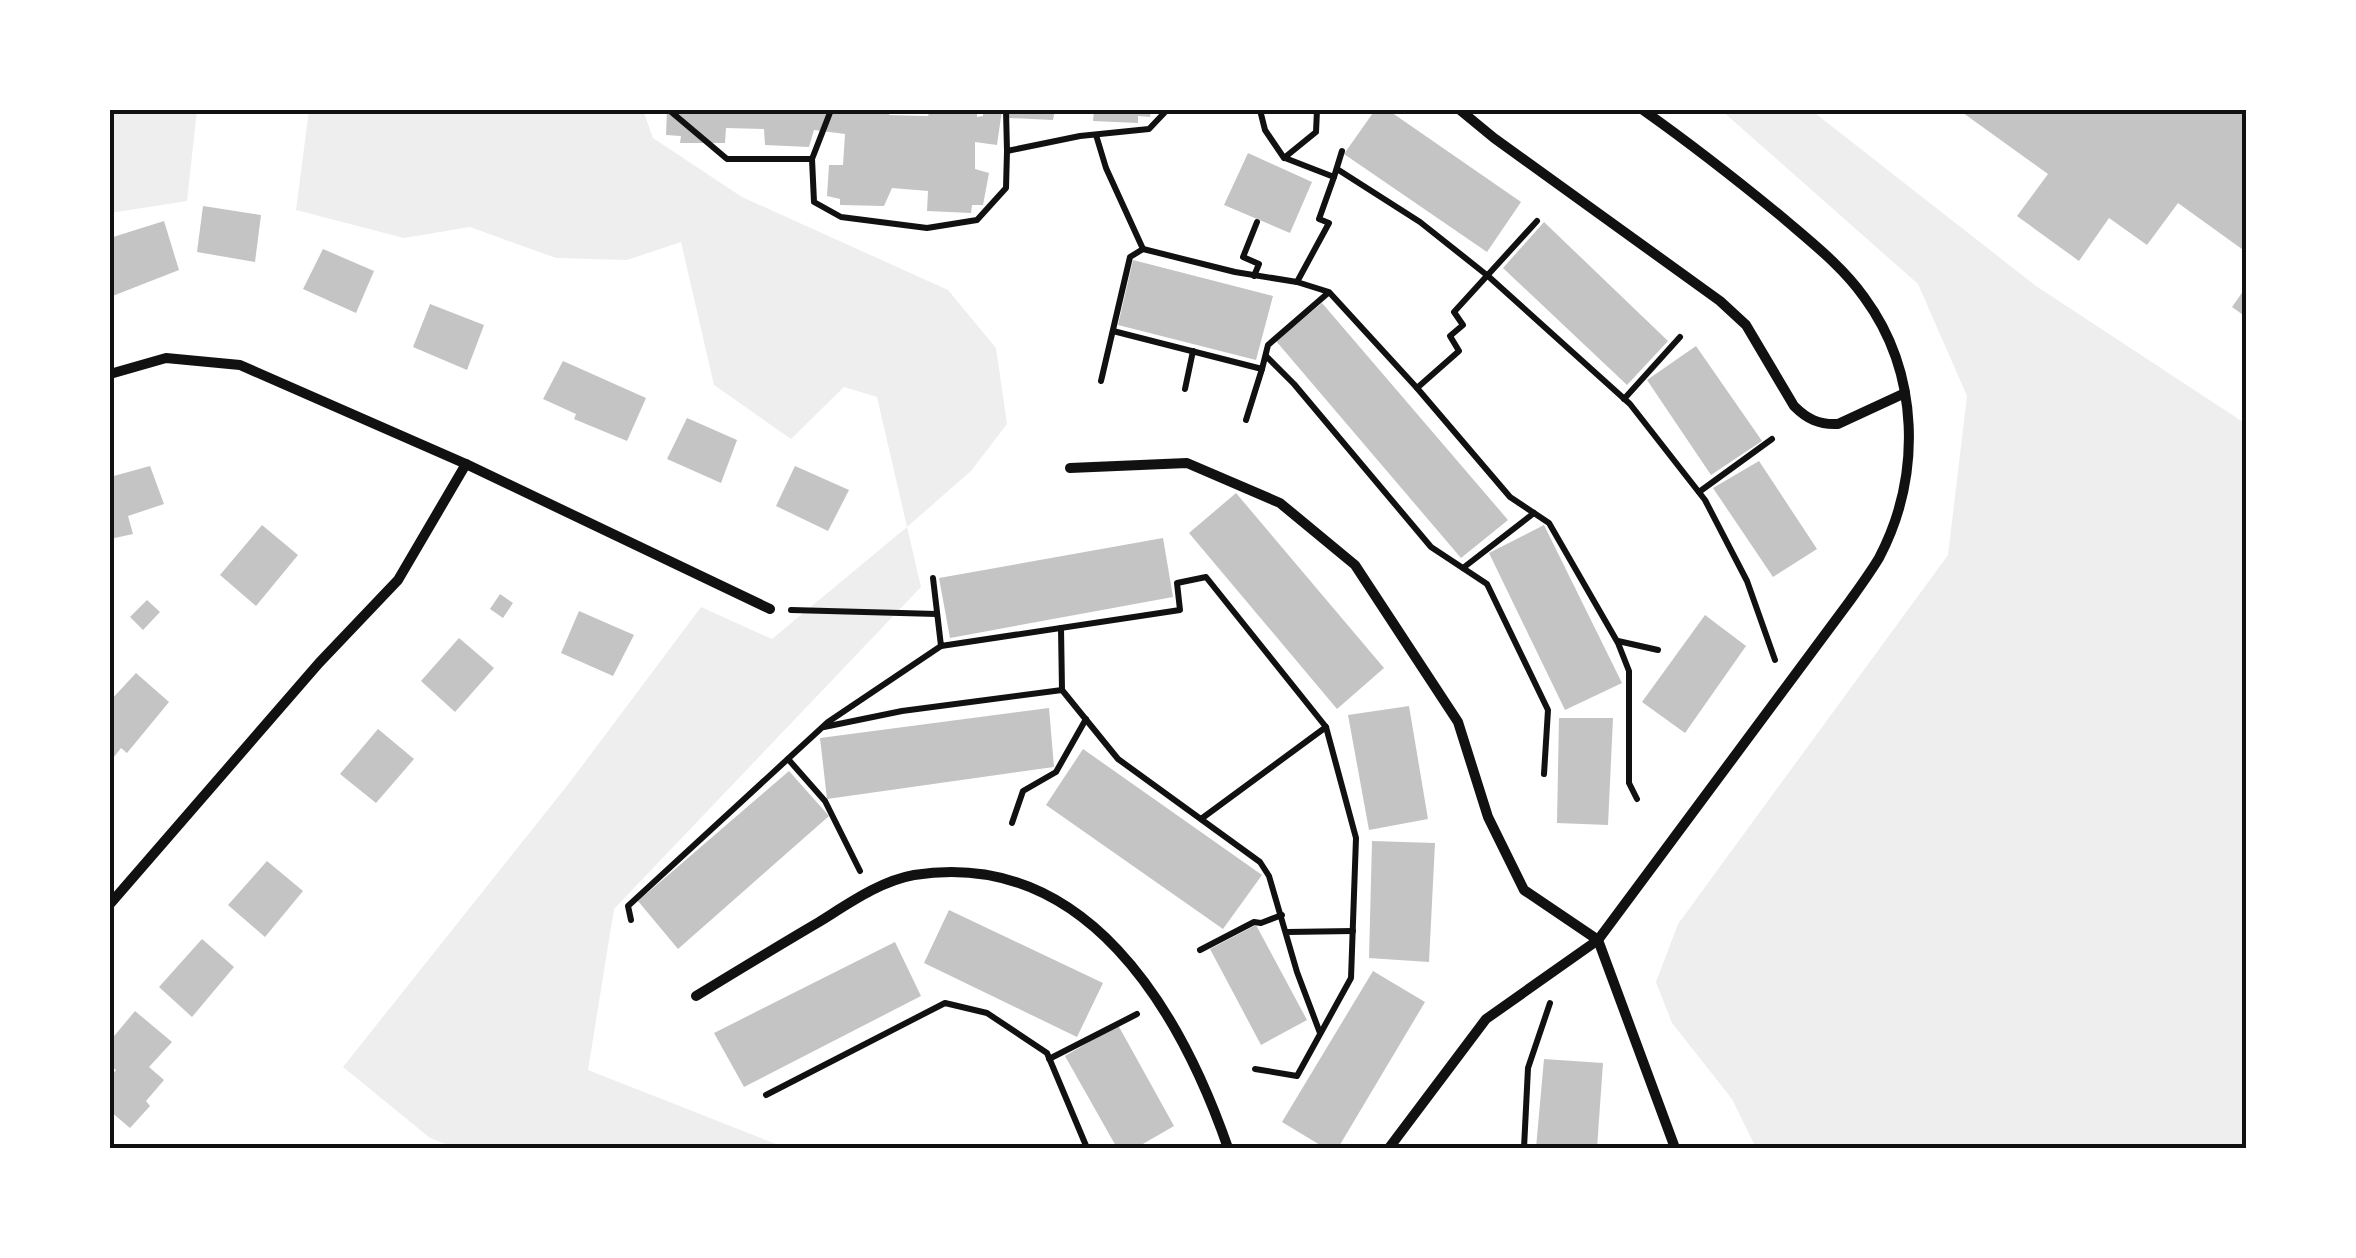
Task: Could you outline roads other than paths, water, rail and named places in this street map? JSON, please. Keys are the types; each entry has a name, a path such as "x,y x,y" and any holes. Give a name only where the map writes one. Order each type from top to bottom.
{"street":[{"path":"1460,110 1720,300 1746,326 1804,416 1838,424 1905,393"},
{"path":"1389,1148 1486,1019 1598,940 1879,558 1900,506 1912,435 1905,393 1888,338 1865,298 1830,258 1709,156 1643,110"},
{"path":"110,374 166,358 240,365 466,464 770,609"},
{"path":"1070,468 1187,463 1280,503 1355,566 1458,722 1488,818 1524,890 1598,940 1675,1148"},
{"path":"110,904 320,663 398,580 466,464"},
{"path":"696,996 870,891 912,875 960,873 1009,880 1086,918 1120,950 1171,1019 1215,1110 1228,1148"}]}
